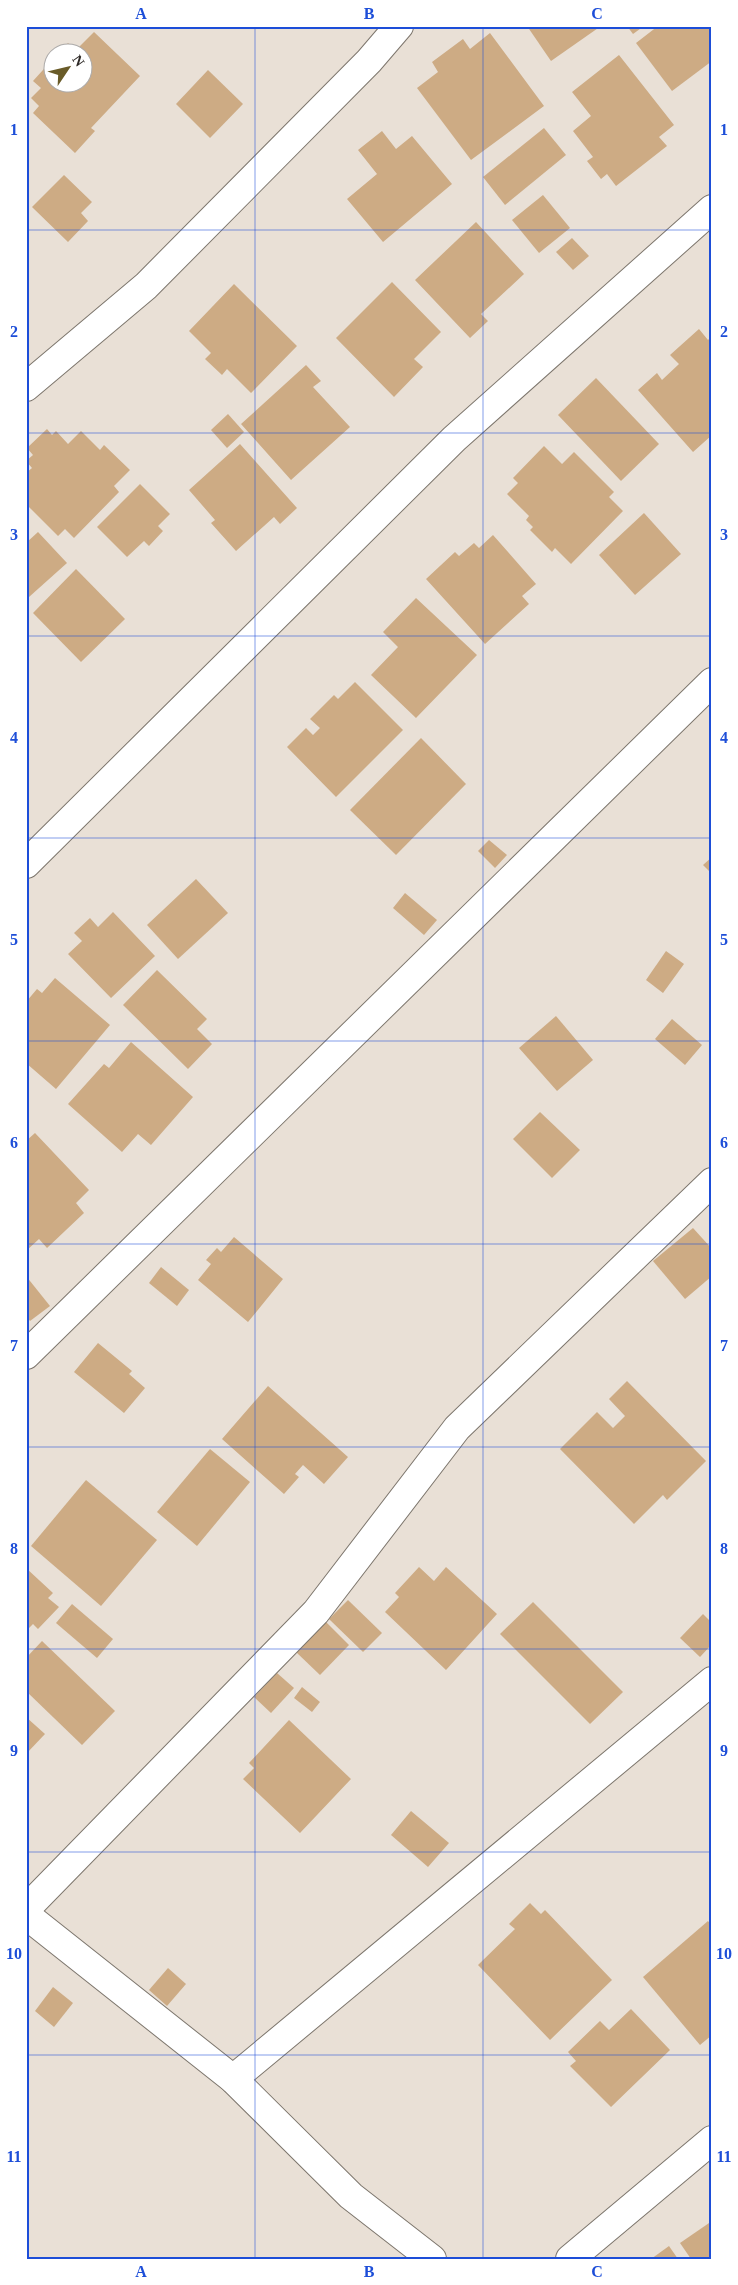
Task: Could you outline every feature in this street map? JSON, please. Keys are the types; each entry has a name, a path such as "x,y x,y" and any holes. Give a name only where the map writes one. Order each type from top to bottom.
{"street":[{"path":"26,387 146,286 369,61 399,26"},
{"path":"26,864 454,439 712,209"},
{"path":"26,1355 712,682"},
{"path":"26,1909 316,1612 457,1428 712,1182"},
{"path":"233,2079 712,1681"},
{"path":"26,1915 233,2079 351,2196 432,2259"},
{"path":"570,2259 712,2140"}],"building":[{"path":"527,26 601,26 551,61"},
{"path":"627,26 644,26 633,34"},
{"path":"658,26 712,26 712,61 672,91 636,43"},
{"path":"94,32 140,76 91,128 95,131 75,153 33,113 39,106 31,98 41,88 33,81 42,71 42,92 92,92 92,42 84,42"},
{"path":"490,33 544,106 471,160 417,88 438,72 432,62 463,39 470,49"},
{"path":"619,55 674,125 659,137 667,146 616,186 607,174 601,179 587,161 593,157 573,131 591,116 572,92"},
{"path":"208,70 243,104 210,138 176,104"},
{"path":"544,128 566,155 505,205 483,177"},
{"path":"382,131 396,149 412,136 452,184 383,242 347,199 377,174 358,150"},
{"path":"64,175 92,202 81,213 88,221 68,242 32,207"},
{"path":"543,195 570,228 539,253 512,220"},
{"path":"476,222 524,274 481,314 488,321 470,338 415,280"},
{"path":"572,238 589,256 573,270 556,252"},
{"path":"392,282 441,332 414,359 423,367 394,397 336,338"},
{"path":"234,284 297,346 251,393 227,369 222,375 205,359 211,353 189,331"},
{"path":"699,329 708,340 712,336 712,435 693,452 638,390 657,373 662,380 679,364 670,355"},
{"path":"306,365 321,381 313,387 350,427 291,480 241,424"},
{"path":"596,378 659,444 621,481 558,415"},
{"path":"228,414 244,432 227,448 211,430"},
{"path":"47,429 52,435 56,431 68,444 81,431 100,450 104,445 130,470 114,486 119,492 74,538 65,529 58,536 26,504 26,473 32,468 26,461 33,455 27,448"},
{"path":"240,444 297,508 280,524 274,517 236,551 211,523 215,520 189,490"},
{"path":"544,446 562,464 574,452 614,492 609,497 623,511 571,564 555,548 552,552 530,530 533,527 526,520 529,516 507,494 518,483 513,478"},
{"path":"140,484 170,514 158,526 163,531 149,546 144,541 127,557 97,527"},
{"path":"644,513 681,554 635,595 599,555"},
{"path":"38,532 67,563 29,597 26,594 26,543"},
{"path":"493,535 536,584 522,596 529,604 485,644 426,579 455,552 459,556 474,543 479,548"},
{"path":"76,569 125,619 81,662 33,613"},
{"path":"416,598 477,655 416,718 371,675 398,647 383,632"},
{"path":"355,682 403,730 336,797 287,747 306,728 313,735 320,728 310,719 334,695 338,699"},
{"path":"421,738 466,784 396,855 350,810"},
{"path":"489,840 507,855 495,868 478,851"},
{"path":"712,857 712,874 703,865"},
{"path":"196,879 228,913 178,959 147,925"},
{"path":"405,893 437,920 424,935 393,908"},
{"path":"113,912 155,956 111,998 68,954 82,941 74,933 90,918 98,927"},
{"path":"666,951 684,964 663,993 646,980"},
{"path":"157,970 207,1019 197,1029 212,1044 188,1069 123,1005"},
{"path":"55,978 110,1025 56,1089 26,1063 26,1002 37,989 42,993"},
{"path":"556,1016 593,1060 557,1091 519,1048"},
{"path":"672,1019 702,1045 685,1065 655,1039"},
{"path":"131,1042 193,1097 151,1145 138,1134 122,1152 68,1104 104,1064 109,1068"},
{"path":"540,1112 580,1150 552,1178 513,1139"},
{"path":"35,1133 89,1190 76,1203 84,1213 47,1248 39,1239 26,1251 26,1141"},
{"path":"693,1228 712,1249 712,1276 685,1299 653,1261"},
{"path":"234,1237 283,1279 248,1322 198,1280 211,1264 206,1260 217,1248 221,1252"},
{"path":"161,1267 189,1290 177,1306 149,1283"},
{"path":"26,1276 50,1306 30,1321 26,1316"},
{"path":"98,1343 132,1371 129,1374 145,1388 124,1413 74,1372"},
{"path":"627,1381 706,1461 667,1500 663,1495 634,1524 560,1449 597,1412 613,1428 625,1416 609,1399"},
{"path":"268,1386 348,1457 324,1484 303,1465 295,1474 299,1477 284,1494 222,1439"},
{"path":"210,1449 250,1482 197,1546 157,1512"},
{"path":"86,1480 157,1540 101,1606 31,1546"},
{"path":"419,1567 434,1581 446,1567 497,1614 446,1670 385,1612 399,1597 395,1593"},
{"path":"26,1568 53,1593 48,1598 59,1607 38,1629 33,1624 26,1631"},
{"path":"348,1600 382,1633 363,1652 329,1619"},
{"path":"533,1602 623,1692 590,1724 500,1634"},
{"path":"72,1604 113,1639 97,1658 56,1623"},
{"path":"703,1614 712,1623 712,1644 700,1657 680,1638"},
{"path":"325,1621 349,1645 320,1675 296,1652"},
{"path":"42,1641 115,1711 82,1745 26,1691 26,1658"},
{"path":"277,1673 294,1688 271,1713 254,1697"},
{"path":"302,1687 320,1702 312,1712 294,1698"},
{"path":"26,1717 45,1734 26,1754"},
{"path":"289,1720 351,1779 300,1833 243,1779 254,1768 249,1763"},
{"path":"411,1811 449,1843 428,1867 391,1835"},
{"path":"530,1903 541,1914 545,1910 612,1980 550,2040 478,1965 515,1929 509,1924"},
{"path":"708,1921 712,1926 712,2035 700,2045 643,1977"},
{"path":"168,1968 186,1984 167,2006 149,1990"},
{"path":"53,1987 73,2003 54,2027 35,2011"},
{"path":"631,2009 670,2050 611,2107 570,2066 576,2061 568,2052 600,2021 609,2030"},
{"path":"712,2221 712,2259 691,2259 680,2243"},
{"path":"669,2246 678,2259 651,2259"}]}
